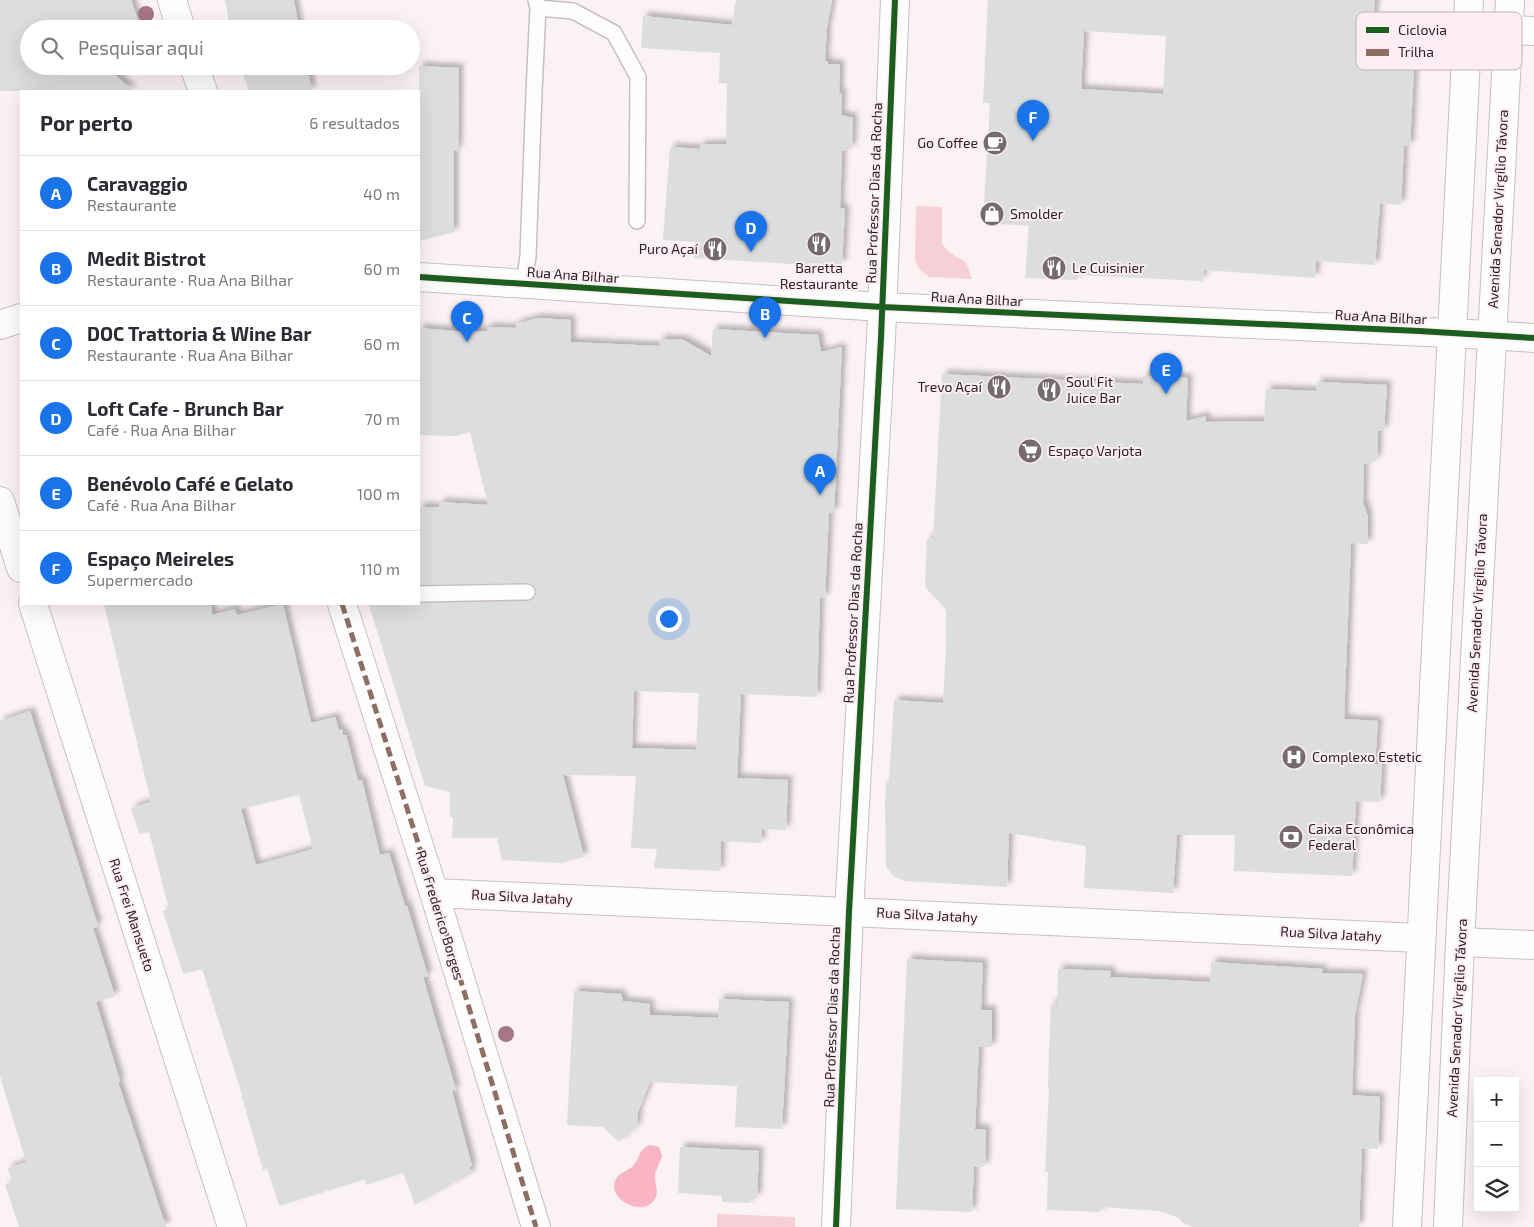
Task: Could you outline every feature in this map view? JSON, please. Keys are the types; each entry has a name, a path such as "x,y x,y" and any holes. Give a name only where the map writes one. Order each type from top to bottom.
{"street":[{"path":"172,0 178,20"},
{"name":"Rua Professor Dias da Rocha","path":"836,1227 849,912 882,307 895,0"},
{"name":"Avenida Senador Virgílio Távora","path":"1510,0 1514,12"},
{"path":"1407,1227 1420,938 1466,70"},
{"name":"Avenida Senador Virgílio Távora","path":"1448,1227 1460,942 1491,335 1517,70"},
{"path":"197,75 203,90"},
{"name":"Rua Ana Bilhar","path":"420,277 882,307 1534,338"},
{"path":"0,325 20,318"},
{"path":"0,501 20,565"},
{"name":"Rua Frei Mansueto","path":"33,605 232,1227"},
{"name":"Rua Frederico Borges","path":"342,605 434,893 536,1227"},
{"name":"Rua Silva Jatahy","path":"434,893 1420,938"},
{"path":"1460,942 1534,945"}],"lane":[{"path":"524,284 528,256 537,4 573,11 614,34 638,77 637,221"},
{"path":"420,594 527,592"}],"shaded area":[{"path":"916,206 942,207 942,244 950,253 966,262 972,279 929,277 919,269 915,260"},
{"path":"650,1145 659,1147 662,1155 655,1174 657,1191 655,1199 649,1205 642,1207 627,1204 616,1193 614,1186 616,1179 632,1167 644,1148"},
{"path":"717,1214 795,1217 795,1227 717,1227"}],"building":[{"path":"0,0 131,0 138,20 20,20 20,75 115,75 132,90 0,91"},
{"path":"225,0 294,0 297,20 228,20"},
{"path":"736,0 832,0 827,27 825,61 828,61 828,64 840,64 839,93 842,93 841,115 853,118 852,148 842,151 840,208 845,209 842,265 809,263 808,265 694,258 695,242 663,240 670,147 700,149 700,145 726,144 727,83 719,83 720,53 641,48 643,16 732,25"},
{"path":"988,0 1375,0 1374,12 1356,12 1356,70 1414,70 1410,146 1404,146 1401,205 1380,203 1375,265 1316,261 1315,278 1204,270 1202,281 1077,275 1077,280 1025,278 1029,226 983,223 990,103 983,103","holes":["1084,31 1166,36 1163,94 1081,89"]},
{"path":"420,66 459,68 458,150 454,151 454,232 420,241 420,90"},
{"path":"243,75 309,75 312,90 249,90"},
{"path":"538,318 571,320 571,342 659,346 660,339 683,340 711,356 713,329 818,335 821,352 842,347 834,513 829,512 825,598 820,598 817,697 741,694 737,778 788,780 786,830 762,829 761,843 721,841 720,871 654,868 657,849 631,848 636,776 563,775 584,857 561,863 502,860 497,838 452,838 453,817 450,817 450,792 425,786 369,605 527,601 535,597 536,591 532,584 527,583 420,585 420,507 439,507 440,502 488,505 470,432 455,436 420,435 420,328 487,331 487,327 515,328 516,324","holes":["634,691 699,693 696,750 632,748"]},
{"path":"942,374 1143,384 1143,376 1188,378 1186,421 1206,416 1206,422 1264,421 1266,389 1316,391 1317,382 1387,385 1384,431 1378,431 1377,460 1372,460 1371,464 1364,464 1363,502 1368,517 1368,544 1351,543 1344,719 1378,721 1375,764 1382,764 1380,802 1356,801 1352,876 1234,871 1235,835 1177,835 1173,893 1084,888 1086,846 1009,833 1007,887 905,881 893,876 886,866 885,805 886,782 889,783 894,700 943,703 946,610 925,587 927,538 933,539"},
{"path":"104,605 211,605 212,615 235,609 237,615 283,605 311,723 335,717 339,730 342,729 343,735 346,735 358,781 362,780 380,855 389,853 405,906 407,906 428,976 423,977 456,1090 452,1091 472,1166 469,1167 472,1173 415,1205 403,1173 366,1185 365,1179 279,1206 267,1168 263,1170 242,1094 202,969 183,974 163,911 169,909 149,832 139,834 131,808 151,802","holes":["299,795 313,849 256,865 241,809"]},
{"path":"30,711 98,926 93,928 115,996 96,1002 120,1081 118,1082 166,1227 19,1227 5,1185 12,1183 8,1168 26,1162 0,1076 0,721"},
{"path":"907,959 983,963 981,1010 992,1010 992,1047 979,1047 975,1129 986,1129 985,1167 974,1166 972,1212 896,1209"},
{"path":"1211,962 1323,969 1321,973 1363,974 1355,1015 1352,1095 1380,1097 1378,1149 1362,1148 1359,1227 1193,1227 1183,1223 1179,1218 1160,1211 1100,1207 1100,1212 1047,1210 1048,1172 1045,1172 1051,1004 1057,1004 1058,969 1111,971 1110,977 1210,982"},
{"path":"574,991 621,994 623,1001 650,1004 650,1015 718,1018 719,999 789,1002 782,1129 735,1127 737,1086 650,1082 638,1112 637,1126 619,1142 603,1127 567,1125"},
{"path":"680,1147 759,1151 757,1198 751,1198 751,1203 722,1202 722,1196 678,1193"}],"marked path":[{"path":"342,605 434,893 536,1227"}],"cycle path":[{"path":"836,1227 849,912 881,338 895,0"},
{"path":"420,277 882,307 1419,331 1534,338"}],"place":[{"name":"Espaço Meireles","path":"1033,141"},
{"name":"Go Coffee","path":"995,143"},
{"name":"Smolder","path":"992,214"},
{"name":"Baretta Restaurante","path":"819,244"},
{"name":"Puro Açaí","path":"715,249"},
{"name":"Loft Cafe - Brunch Bar","path":"751,252"},
{"name":"Le Cuisinier","path":"1054,268"},
{"name":"Medit Bistrot","path":"765,338"},
{"name":"DOC Trattoria & Wine Bar","path":"467,342"},
{"name":"Trevo Açaí","path":"999,387"},
{"name":"Soul Fit Juice Bar","path":"1049,390"},
{"name":"Benévolo Café e Gelato","path":"1166,394"},
{"name":"Espaço Varjota","path":"1030,451"},
{"name":"Caravaggio","path":"820,495"},
{"name":"Complexo Estetic","path":"1294,757"},
{"name":"Caixa Econômica Federal","path":"1291,837"}]}
